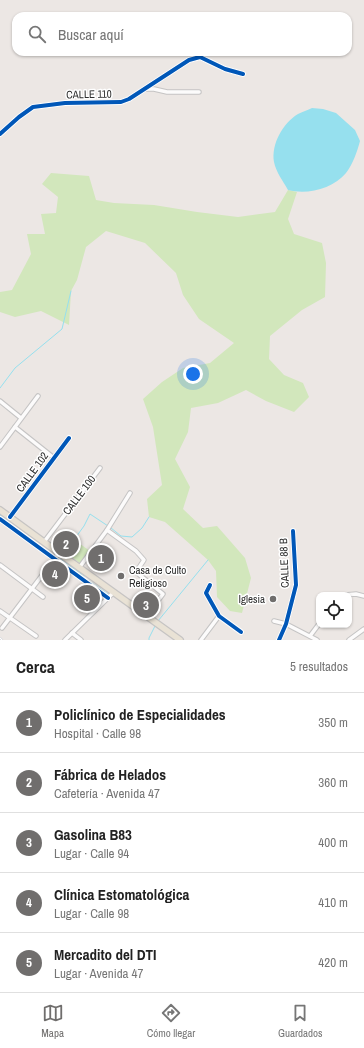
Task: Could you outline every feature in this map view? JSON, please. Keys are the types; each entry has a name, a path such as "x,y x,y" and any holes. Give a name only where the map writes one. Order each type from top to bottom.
{"main road":[{"path":"0,510 180,640"}],"street":[{"name":"CALLE 110","path":"0,134 19,116 33,107 65,103 121,102 129,99 189,60 200,57 225,69 243,74"},
{"path":"144,89 154,89 167,92 199,92"},
{"path":"0,447 38,396"},
{"path":"0,401 21,418"},
{"path":"15,427 54,458"},
{"name":"CALLE 102","path":"10,517 69,438"},
{"name":"CALLE 100","path":"44,542 100,468"},
{"path":"79,568 107,530 130,493"},
{"path":"0,519 108,598"},
{"path":"22,535 27,529"},
{"path":"107,530 136,551 144,560 136,572 163,594 147,615"},
{"name":"CALLE 88 B","path":"279,640 286,624 296,586 293,531"},
{"path":"2,628 59,553"},
{"path":"0,565 44,597"},
{"path":"210,585 206,592 219,616 241,632"},
{"path":"65,640 114,592"},
{"path":"352,594 364,596"},
{"path":"0,610 36,636"},
{"path":"201,640 219,616"},
{"path":"274,621 286,624 317,640"},
{"path":"310,636 316,628"},
{"path":"349,640 364,629"},
{"path":"72,633 81,640"}],"green space":[{"path":"51,173 89,176 96,200 114,203 154,205 238,217 275,212 288,190 297,192 288,219 294,234 322,243 326,263 325,297 302,310 270,336 269,359 284,375 303,383 309,397 294,412 266,401 246,390 218,403 191,408 188,432 175,459 190,487 183,509 203,528 217,526 245,558 251,578 242,613 230,611 217,597 216,571 208,560 165,522 149,517 147,499 162,485 153,427 143,399 162,382 183,368 210,363 234,343 199,319 183,295 176,273 145,243 106,231 86,247 77,280 71,291 69,325 41,311 15,317 0,312 0,292 12,290 31,254 27,234 45,234 41,214 56,213 58,197 42,184"},
{"path":"76,541 90,551 81,564 67,554"}],"water":[{"path":"312,108 323,109 336,113 355,130 360,141 359,145 354,158 341,179 327,187 311,191 303,192 288,190 278,173 274,162 274,148 276,141 283,128 293,118 298,114"}],"waterway":[{"path":"0,388 15,368 62,329 71,291"},
{"path":"65,552 84,526 90,514 108,526"},
{"path":"0,515 10,523"},
{"path":"111,528 121,536 132,537 142,528 149,517"},
{"path":"41,546 53,555"},
{"path":"60,559 84,576"},
{"path":"158,621 208,560"},
{"path":"88,580 108,594"},
{"path":"149,640 155,626"}],"cycle path":[{"path":"0,134 33,107 65,103 121,102 129,99 189,60 200,57 225,69 243,74"},
{"path":"10,517 69,438"},
{"path":"0,519 108,598"},
{"path":"279,640 286,624 296,585 293,531"},
{"path":"210,585 206,593 219,616 241,632"}],"place":[{"name":"Fábrica de Helados","path":"66,544"},
{"name":"Policlínico de Especialidades","path":"101,558"},
{"name":"Clínica Estomatológica","path":"55,574"},
{"name":"Casa de Culto Religioso","path":"121,576"},
{"name":"Mercadito del DTI","path":"87,598"},
{"name":"Iglesia","path":"273,599"},
{"name":"Gasolina B83","path":"146,605"}]}
